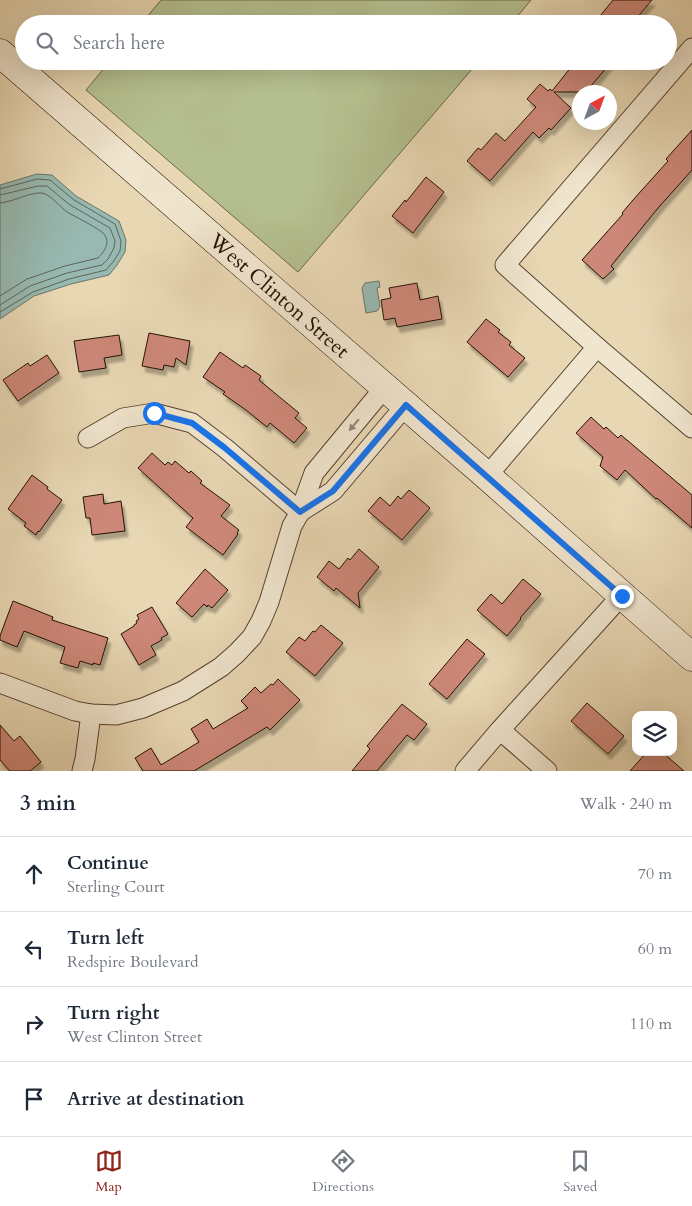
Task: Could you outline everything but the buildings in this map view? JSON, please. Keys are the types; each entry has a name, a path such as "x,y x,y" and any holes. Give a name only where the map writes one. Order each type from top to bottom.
{"street":[{"path":"677,65 692,48"},
{"name":"West Clinton Street","path":"0,53 15,66"},
{"name":"West Clinton Street","path":"20,70 406,405 692,657"},
{"path":"673,70 505,266 692,428"},
{"path":"486,476 597,347"},
{"path":"0,683 75,711 116,715 143,708 182,691 221,666 252,637 269,602 292,526 300,512 314,473 385,388"},
{"path":"300,512 333,491 406,405"},
{"path":"88,438 123,418 154,413 192,423 225,448 300,512"},
{"path":"465,771 622,596"},
{"path":"82,771 91,714"},
{"path":"500,730 547,771"}],"green space":[{"path":"161,0 531,0 518,15 148,15"},
{"path":"103,70 471,70 298,272 86,90"}],"water":[{"path":"37,174 52,175 76,196 119,221 126,240 125,252 109,275 71,284 34,296 0,319 0,185"},
{"path":"379,281 380,287 377,288 380,307 377,311 366,313 362,288 365,283"}],"route":[{"path":"154,413 192,423 225,448 300,512 333,491 406,405 622,596"}]}
